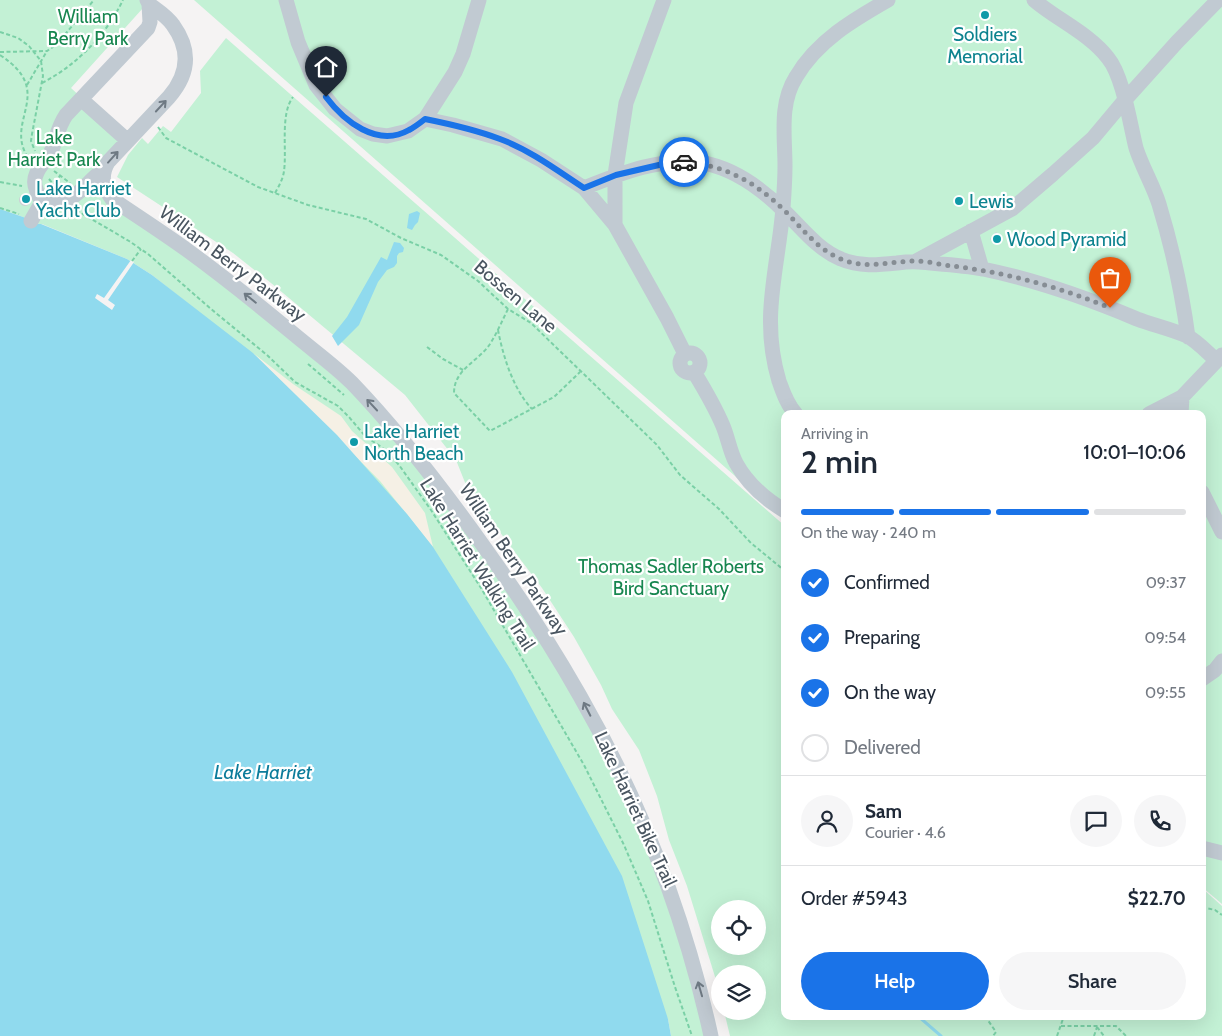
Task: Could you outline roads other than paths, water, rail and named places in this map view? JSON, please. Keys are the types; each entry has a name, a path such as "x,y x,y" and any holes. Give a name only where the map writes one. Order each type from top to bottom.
{"street":[{"path":"286,0 298,42 316,85 335,109 360,129 373,134 387,136 408,131 425,119 459,63 479,0"},
{"path":"614,225 616,175 626,103 664,0"},
{"path":"792,410 783,393 773,362 769,320 771,291 783,209 785,166 784,113 786,101 795,78 813,54 850,22 888,0"},
{"path":"1034,0 1092,42 1108,58 1118,74 1137,151 1158,202 1172,249 1188,337"},
{"path":"916,261 1012,209 1054,174 1093,138 1177,42 1218,0"},
{"path":"148,2 173,24 180,37 186,65 184,75 178,87 108,162 103,175 97,175 67,202 48,205 44,197 36,192 35,174 39,165 50,156 60,124 148,28 150,22 148,2"},
{"path":"81,99 128,141"},
{"path":"425,119 502,139 541,160 584,188 614,225 667,318 685,354 680,362 682,369 694,372 708,394 724,428 736,462 752,485 770,501 781,508"},
{"path":"584,188 616,175 676,161 703,163 719,167 746,180 783,209 808,237 840,259 858,264 878,265 916,261 982,269 1042,284 1093,300 1145,322 1188,337 1219,357 1182,397 1157,410"},
{"name":"William Berry Parkway","path":"103,175 106,191 112,199 186,249 242,292 350,381 392,426 444,491 476,536 547,641 581,697 615,765 649,838 683,931 702,992 712,1036"},
{"path":"31,221 44,197"},
{"path":"971,231 982,269"},
{"path":"1181,410 1182,397"},
{"path":"1206,500 1222,532"},
{"path":"1206,677 1222,661"},
{"path":"1206,849 1222,853"}],"water":[{"name":"Lake Harriet","path":"0,209 127,259 152,275 253,353 337,435 407,514 433,547 512,672 622,876 668,1019 671,1036 0,1036"},
{"path":"417,211 420,213 418,222 412,230 407,228 409,214"},
{"path":"394,242 400,243 404,248 403,252 397,256 397,263 394,267 387,270 378,282 359,325 338,346 332,336 347,317 381,257 387,260"}],"waterway":[{"path":"923,1020 941,1036"}],"place":[{"name":"Soldiers Memorial","path":"985,15"},
{"name":"Lake Harriet Yacht Club","path":"26,199"},
{"name":"Lewis","path":"959,201"},
{"name":"Wood Pyramid","path":"997,239"},
{"name":"Lake Harriet North Beach","path":"354,442"}],"park label":[{"name":"William Berry Park","path":"88,27"},
{"name":"Lake Harriet Park","path":"54,148"},
{"name":"Thomas Sadler Roberts Bird Sanctuary","path":"671,577"}]}
